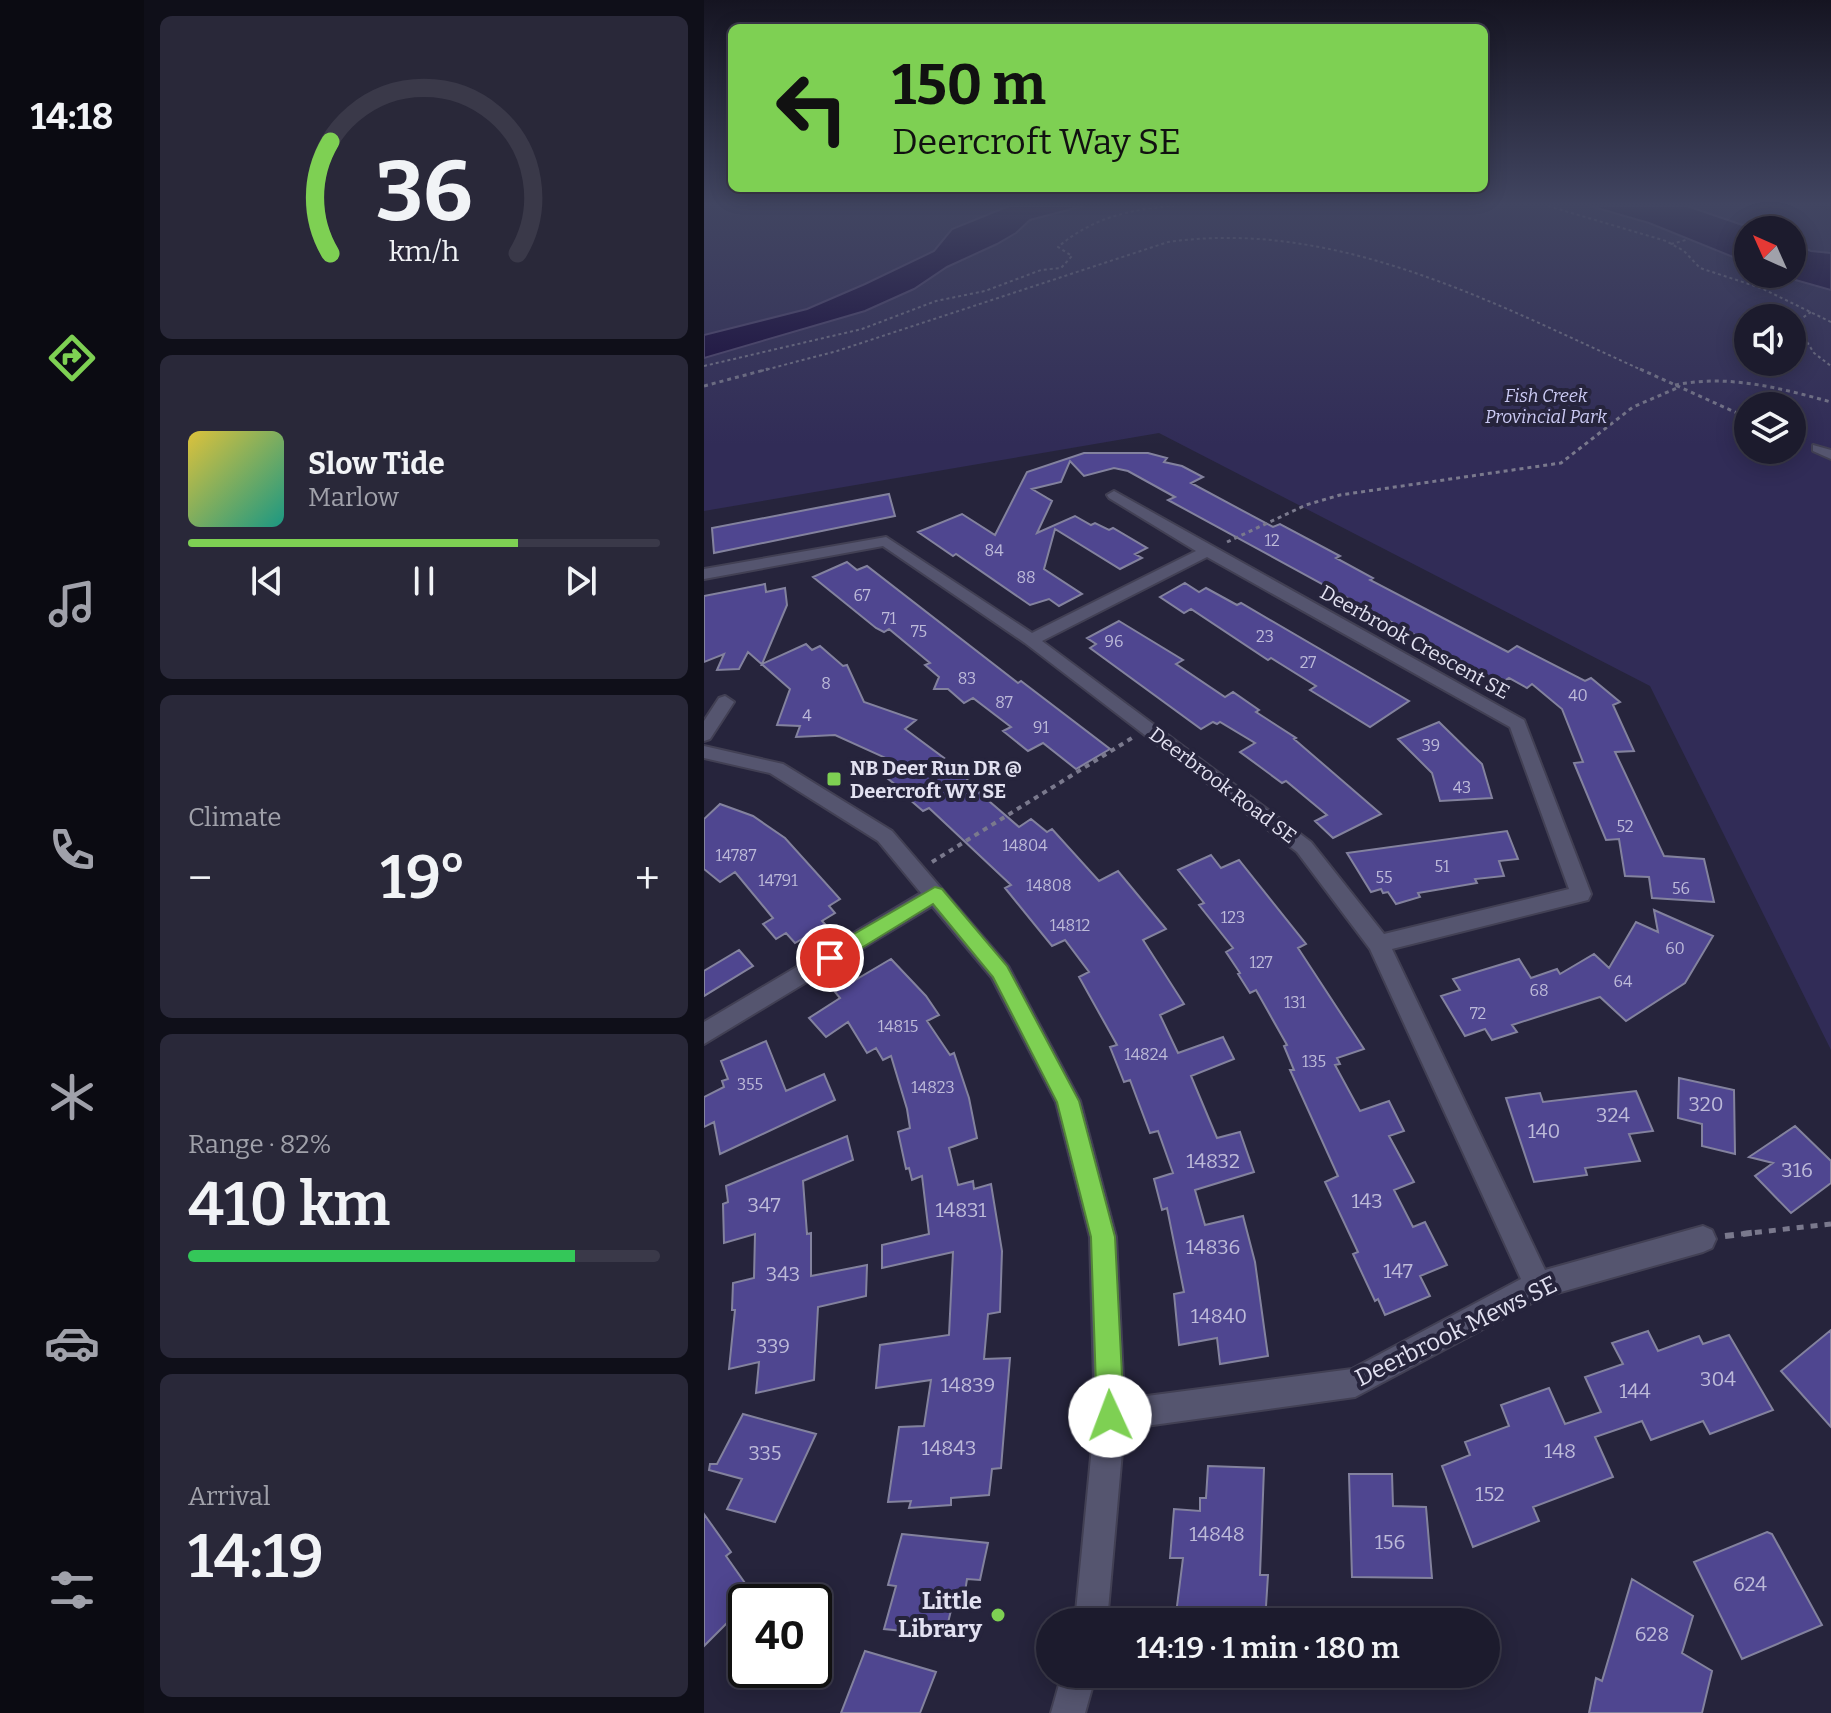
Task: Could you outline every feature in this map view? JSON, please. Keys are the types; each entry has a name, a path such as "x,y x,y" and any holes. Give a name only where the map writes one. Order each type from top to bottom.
{"street":[{"path":"1114,495 1207,551"},
{"name":"Deerbrook Road SE","path":"704,574 886,541 1031,640 1304,847 1379,944 1538,1285"},
{"path":"1031,640 1207,551"},
{"name":"Deerbrook Crescent SE","path":"1207,551 1518,724 1581,894 1379,944"},
{"path":"704,735 725,702"},
{"path":"704,752 776,768 885,836 1000,972 1068,1101 1103,1237 1110,1416 1092,1608"},
{"path":"704,1034 935,894"},
{"name":"Deerbrook Mews SE","path":"1110,1416 1355,1383 1538,1285 1703,1239"},
{"path":"1068,1713 1075,1688"}],"path":[{"path":"704,366 833,337 936,301 998,286"},
{"path":"704,386 837,351 1041,286"},
{"path":"1452,286 1734,412"},
{"path":"1754,286 1831,322"},
{"path":"1811,312 1795,323 1808,340 1813,354 1830,365"},
{"path":"1207,551 1326,498 1561,463 1618,417 1675,387 1695,381 1727,382 1831,402"},
{"path":"917,872 1148,728"},
{"path":"1703,1239 1831,1224"}],"green space":[{"name":"Fish Creek Provincial Park","path":"704,286 1831,286 1831,1050 1650,686 1159,433 704,511"}],"shaded area":[{"path":"860,286 919,286 865,311 704,358 704,335 807,309"}],"building":[{"path":"1084,453 1148,453 1167,458 1164,462 1182,466 1203,477 1191,483 1273,527 1280,524 1340,556 1336,558 1373,578 1370,580 1508,652 1517,646 1585,681 1591,678 1620,702 1613,705 1634,751 1615,752 1664,856 1704,859 1714,902 1652,898 1649,877 1625,876 1619,839 1606,840 1574,763 1583,762 1562,709 1532,684 1527,688 1509,678 1496,686 1412,633 1168,500 1175,497 1128,471 1114,468 1084,476 1070,461 1061,482 1032,489 1052,501 1037,533 1075,516 1091,525 1095,523 1109,530 1113,528 1147,548 1135,554 1142,558 1120,569 1055,529 1044,569 1082,594 1059,606 1049,599 1030,605 918,532 962,514 995,535 1027,472"},
{"path":"889,494 895,516 714,553 712,528"},
{"path":"847,562 857,570 867,566 1018,683 1021,681 1110,749 1076,769 1043,743 1028,751 1003,731 1011,727 973,698 964,703 948,689 934,689 939,677 925,665 930,663 889,629 884,632 876,628 813,577"},
{"path":"1185,583 1199,592 1206,588 1237,605 1241,603 1409,701 1370,727 1310,690 1316,686 1271,658 1268,660 1191,609 1184,613 1160,597"},
{"path":"765,584 766,592 785,588 787,605 762,664 806,644 812,650 820,646 843,666 847,665 864,702 916,720 905,729 944,758 936,763 950,775 961,769 970,784 965,787 970,792 975,789 1019,827 1031,819 1047,832 1052,829 1099,881 1118,871 1166,929 1143,940 1184,1004 1160,1015 1178,1053 1223,1037 1234,1059 1191,1076 1217,1138 1240,1132 1254,1172 1195,1190 1205,1225 1243,1216 1255,1262 1268,1356 1220,1364 1217,1338 1179,1345 1174,1294 1184,1292 1167,1208 1162,1210 1154,1179 1173,1173 1158,1131 1150,1133 1130,1080 1124,1082 1110,1047 1117,1045 1079,977 1089,972 1065,940 1052,946 1005,888 1011,885 929,808 923,811 882,774 899,764 835,735 796,737 800,726 777,725 790,689 748,652 739,669 717,670 724,654 704,662 704,596"},
{"path":"1119,621 1183,660 1176,664 1225,697 1233,692 1259,710 1256,712 1296,738 1381,814 1333,838 1315,821 1327,815 1286,781 1282,783 1240,752 1255,743 1220,722 1213,722 1201,729 1090,648 1096,644 1087,638"},
{"path":"1439,722 1482,764 1492,798 1440,801 1432,773 1398,739"},
{"path":"720,804 753,816 785,838 840,899 829,906 835,913 822,921 826,925 795,943 786,933 776,939 763,924 773,918 735,872 720,882 704,869 704,819"},
{"path":"1507,831 1518,859 1499,861 1504,876 1475,879 1477,883 1418,893 1420,897 1396,904 1388,892 1383,893 1381,889 1371,892 1347,853"},
{"path":"1211,855 1221,868 1239,860 1306,944 1298,948 1364,1049 1337,1058 1340,1064 1335,1065 1360,1111 1389,1101 1404,1131 1389,1136 1414,1182 1394,1190 1413,1227 1425,1222 1447,1265 1420,1276 1430,1296 1385,1315 1378,1299 1375,1301 1353,1254 1358,1252 1325,1182 1338,1176 1290,1070 1294,1070 1284,1046 1287,1045 1256,990 1250,993 1238,974 1226,952 1233,948 1199,905 1204,903 1178,870"},
{"path":"1654,910 1713,936 1685,983 1626,1021 1600,997 1512,1025 1517,1032 1492,1040 1485,1029 1465,1036 1441,996 1460,990 1453,979 1519,959 1531,978 1557,969 1560,974 1594,954 1609,968 1636,922 1658,932"},
{"path":"739,950 753,966 704,996 704,971"},
{"path":"891,959 926,996 939,1015 927,1021 950,1055 954,1053 969,1098 977,1138 949,1148 958,1185 973,1181 974,1189 991,1184 1002,1251 1000,1312 988,1314 984,1359 1010,1358 1001,1468 992,1469 989,1495 951,1498 951,1505 909,1508 911,1501 888,1502 899,1427 924,1426 931,1380 876,1388 880,1345 949,1335 953,1252 882,1268 882,1245 929,1234 922,1176 912,1180 909,1168 906,1169 898,1132 910,1128 907,1109 891,1056 883,1060 876,1048 867,1053 848,1022 826,1037 809,1018 840,998 835,992"},
{"path":"766,1041 786,1091 824,1074 835,1100 720,1154 714,1122 704,1127 704,1097 724,1087 722,1081 728,1079 721,1061"},
{"path":"1679,1078 1734,1090 1735,1154 1702,1146 1702,1124 1678,1118"},
{"path":"1636,1091 1653,1131 1629,1134 1640,1161 1585,1168 1587,1175 1534,1182 1506,1098 1540,1093 1543,1102"},
{"path":"1795,1126 1831,1161 1831,1183 1791,1213 1755,1176 1773,1163 1749,1157"},
{"path":"847,1136 853,1160 803,1181 807,1234 811,1233 811,1276 867,1265 866,1296 818,1307 814,1380 756,1393 759,1362 729,1369 735,1310 732,1310 733,1283 754,1278 755,1234 724,1243 723,1204 728,1202 726,1186"},
{"path":"1831,1330 1831,1427 1781,1371"},
{"path":"1648,1331 1658,1351 1699,1336 1703,1344 1729,1335 1773,1410 1710,1434 1703,1421 1651,1440 1642,1421 1595,1437 1613,1477 1533,1507 1539,1521 1473,1547 1442,1466 1470,1455 1465,1442 1509,1426 1501,1405 1549,1388 1565,1424 1601,1412 1585,1377 1623,1364 1612,1343"},
{"path":"743,1414 816,1434 775,1522 727,1509 742,1479 709,1470 710,1464 717,1464"},
{"path":"1208,1466 1264,1468 1260,1575 1268,1575 1266,1608 1177,1608 1183,1558 1170,1558 1174,1509 1200,1511 1200,1498 1206,1498"},
{"path":"1349,1474 1392,1474 1393,1506 1426,1507 1432,1578 1352,1577"},
{"path":"704,1514 731,1552 726,1556 746,1584 728,1584 728,1622 704,1646"},
{"path":"1767,1532 1772,1534 1822,1625 1742,1659 1694,1562"},
{"path":"902,1534 988,1543 980,1580 967,1579 965,1592 956,1590 945,1635 884,1629 896,1586 888,1585"},
{"path":"1632,1579 1693,1616 1682,1653 1712,1671 1702,1713 1589,1713 1596,1678 1602,1681"},
{"path":"865,1651 936,1672 920,1713 841,1713"}],"place":[{"name":"NB Deer Run DR @ Deercroft WY SE","path":"834,779"},
{"name":"Little Library","path":"998,1615"}],"route":[{"path":"830,958 935,894 1000,972 1068,1101 1103,1237 1110,1416"}]}
